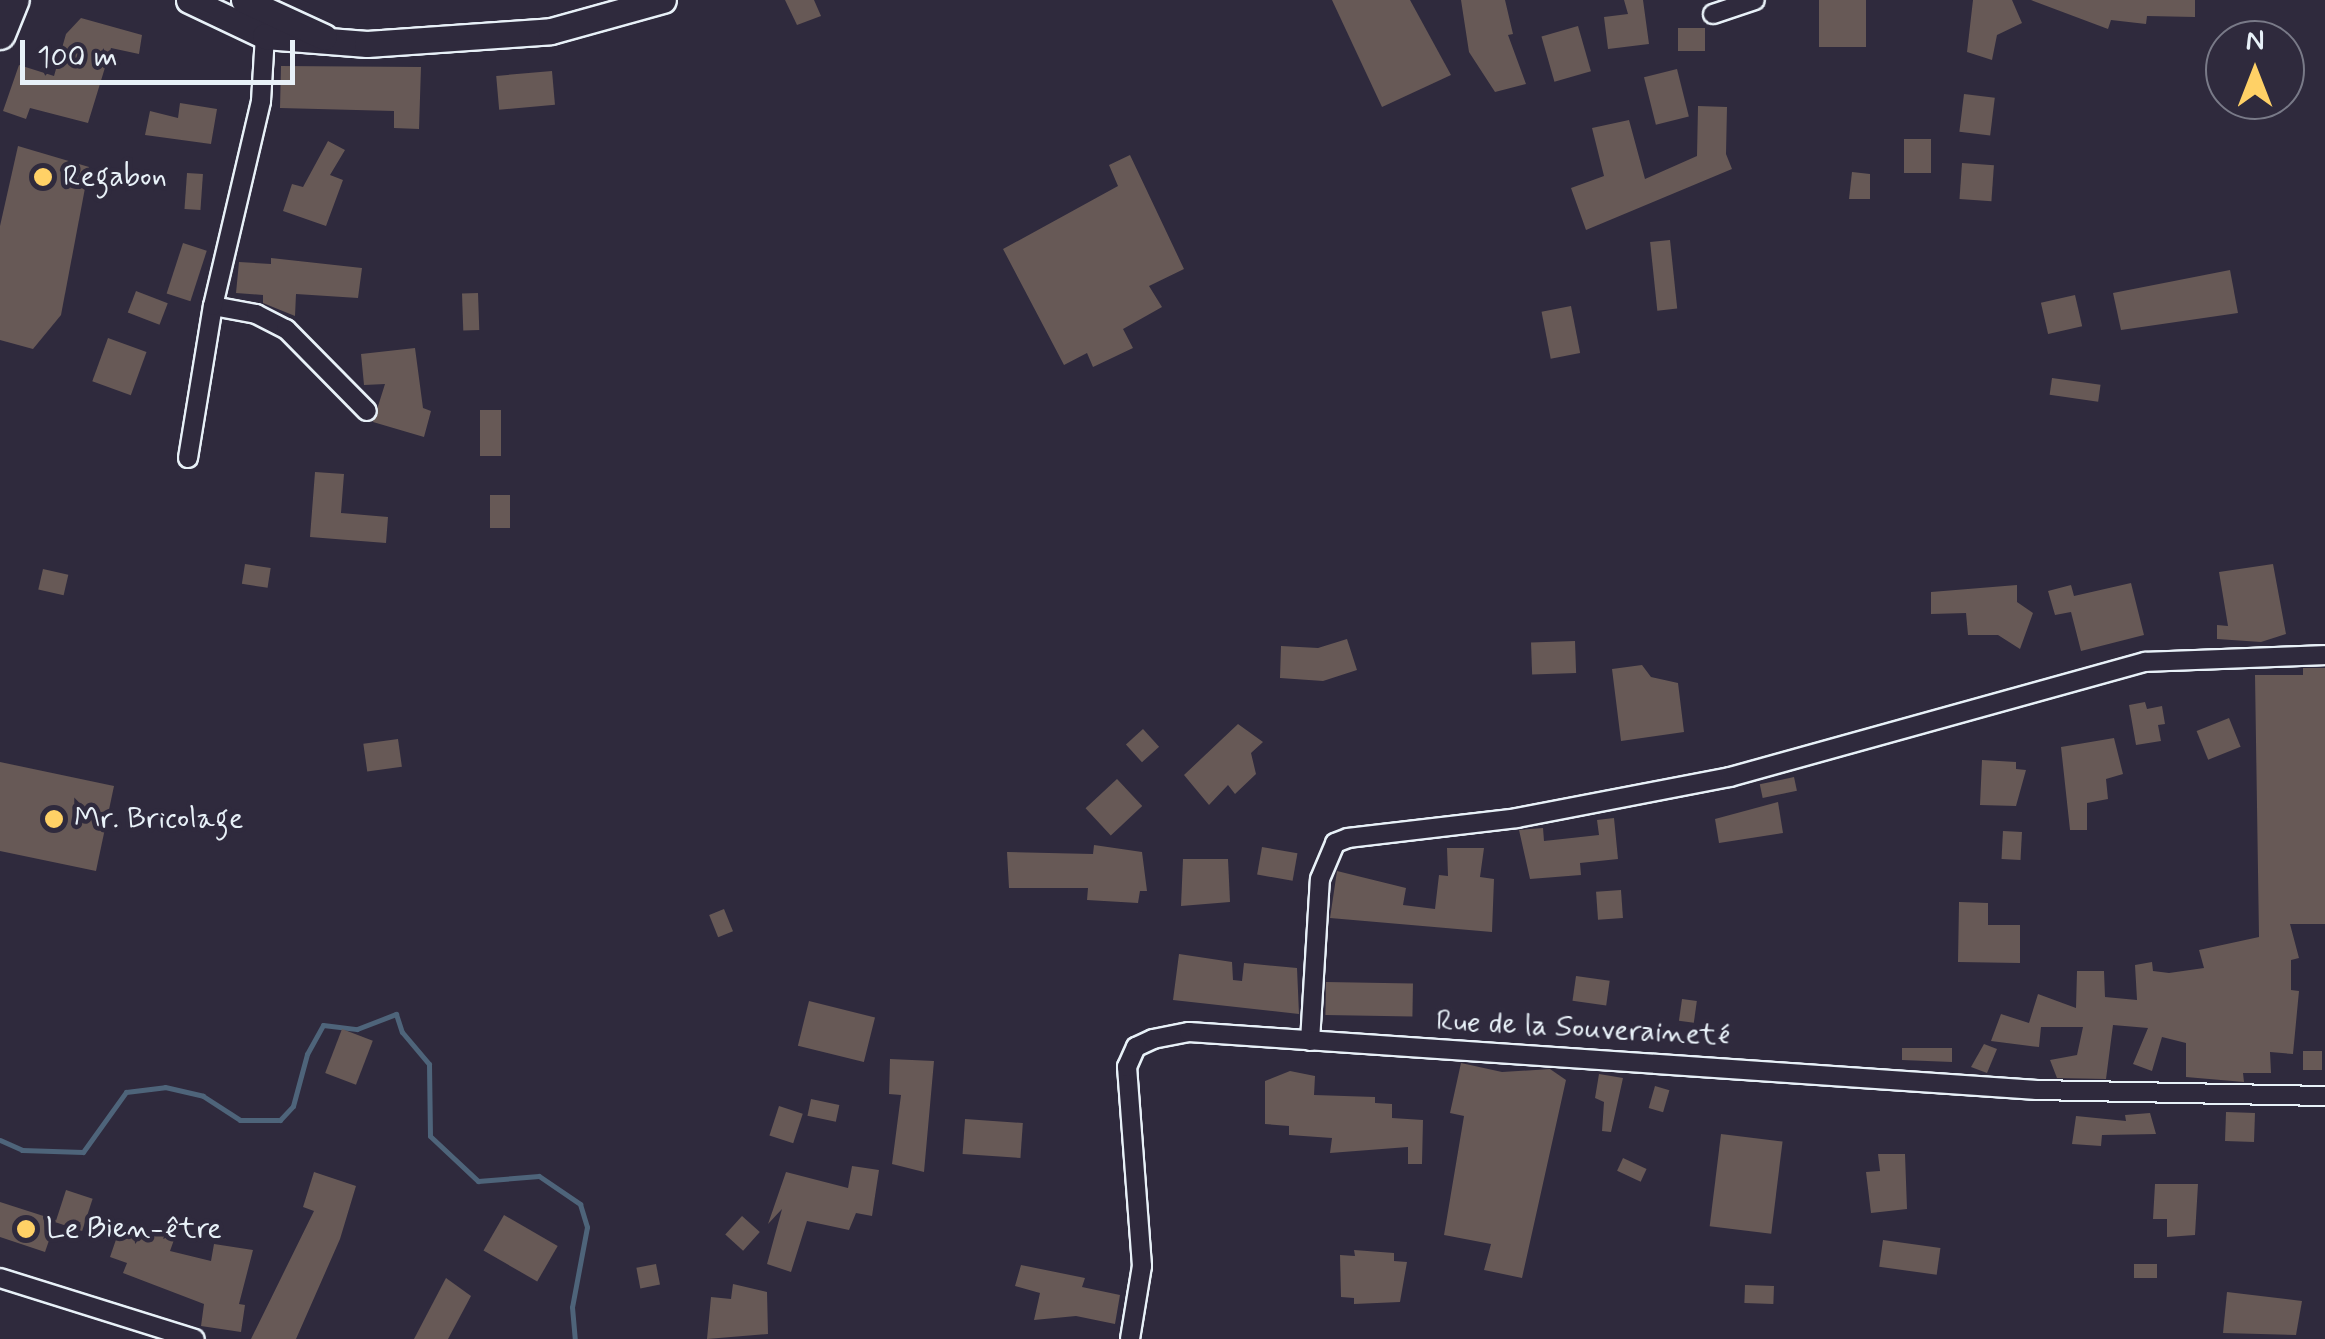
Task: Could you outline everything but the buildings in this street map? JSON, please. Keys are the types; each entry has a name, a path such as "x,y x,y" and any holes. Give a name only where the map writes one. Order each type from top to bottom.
{"main road":[{"path":"0,34 14,0"}],"street":[{"path":"190,0 265,36 401,42 551,31 663,0"},
{"path":"244,0 329,40"},
{"path":"1713,14 1755,0"},
{"path":"188,458 213,306 261,101 265,36"},
{"path":"213,306 277,323 366,411"},
{"path":"1310,1041 1320,878 1335,844 1348,838 1517,818 1730,777 2172,658 2325,655"},
{"name":"Rue de la Souveraineté","path":"1130,1339 1142,1266 1125,1103 1126,1067 1136,1047 1189,1032 1788,1068 2038,1090 2325,1096"},
{"path":"0,1278 196,1339"}],"waterway":[{"path":"0,1140 22,1150 83,1152 126,1092 165,1087 203,1096 240,1120 280,1120 293,1106 307,1054 323,1025 357,1029 396,1014 402,1032 429,1064 430,1136 478,1181 539,1176 580,1204 587,1227 572,1307 575,1339"}],"place":[{"name":"Regabon","path":"43,177"},
{"name":"Mr. Bricolage","path":"54,819"},
{"name":"Le Bien-être","path":"26,1229"}]}
